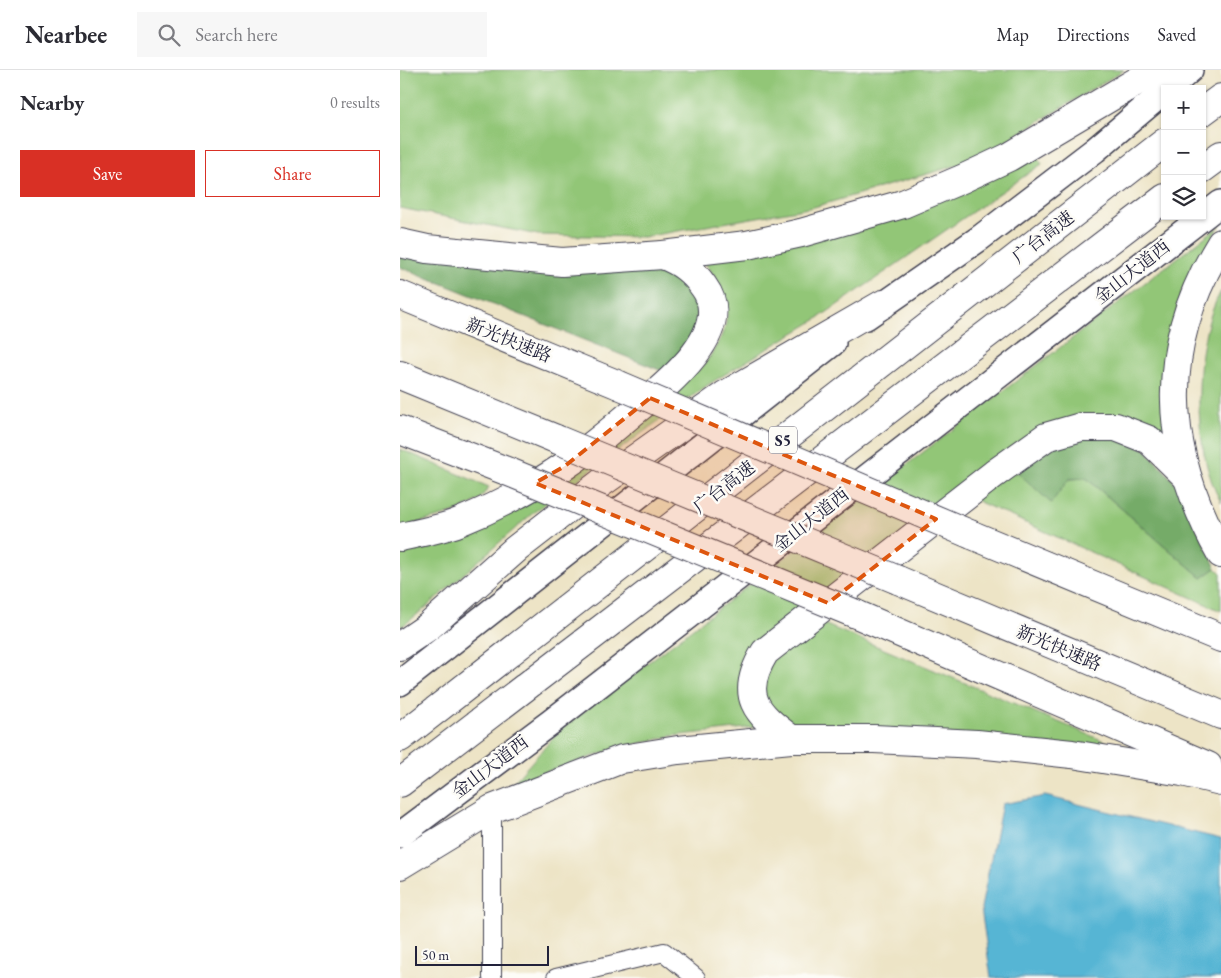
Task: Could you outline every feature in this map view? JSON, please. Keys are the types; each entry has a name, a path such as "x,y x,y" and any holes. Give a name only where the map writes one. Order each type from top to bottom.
{"highway":[{"path":"400,243 427,249 562,262 663,256 747,245 801,233 903,204 1009,157 1156,70"},
{"path":"1206,109 1221,98"},
{"name":"广台高速","path":"400,738 1161,145"},
{"path":"1206,166 1221,155"},
{"name":"S5","path":"400,783 1161,201"},
{"path":"1221,242 1206,267 1181,333 1174,405 1178,440 1187,477 1204,524 1221,554"},
{"path":"400,537 458,522 501,502 565,466 600,440 672,380 696,352 709,329 713,310 707,290 697,276 680,262 663,256"},
{"name":"新光快速路","path":"400,295 1221,638"},
{"path":"400,646 428,627 516,549 601,483 725,394 883,304"},
{"name":"新光快速路","path":"400,375 1221,715"},
{"path":"791,739 758,712 752,693 755,669 765,652 994,474 1046,437 1081,427 1116,427 1149,440 1187,477"},
{"path":"401,431 509,472 856,614 1221,771"},
{"path":"400,865 492,809 622,759 678,750 791,739 874,738 986,745 1072,754 1182,772 1221,781"}],"main road":[{"path":"1172,85 1190,70"},
{"path":"400,683 883,304 988,232 1095,150 1161,94"},
{"name":"金山大道西","path":"400,835 566,710 1221,203"}],"street":[{"path":"492,809 492,978"},
{"path":"556,978 664,952 696,978"}],"highlighted area":[{"path":"650,398 936,519 828,603 535,483 565,466"}],"green space":[{"path":"400,70 1124,70 975,160 814,207 644,237 538,235 400,208"},
{"path":"1034,152 1042,164 817,319 709,384 534,512 400,628 400,550 514,504 704,365 721,336 726,323 727,312 721,288 702,259"},
{"path":"1219,226 1182,290 1172,328 1167,444 1099,415 749,656 743,703 755,727 671,736 615,749 513,783 561,729"},
{"path":"400,252 658,266 694,286 697,312 696,324 688,344 673,362 662,371 400,267"},
{"path":"1221,291 1221,502 1211,480 1204,454 1200,426 1199,396 1200,367 1205,339 1211,313"},
{"path":"1110,436 1145,449 1178,486 1216,568 1202,578 1086,478 1069,479 1051,503 1014,469 1069,439"},
{"path":"400,449 489,487 479,500 456,512 400,528"},
{"path":"1014,469 1069,479 1086,478 1202,578 1216,568 1221,573 1221,611 975,500"},
{"path":"819,622 1128,751 801,726 778,718 764,703 762,684 769,663"}],"water":[{"path":"1045,796 1221,839 1221,978 991,978 981,908 1002,804"}]}
